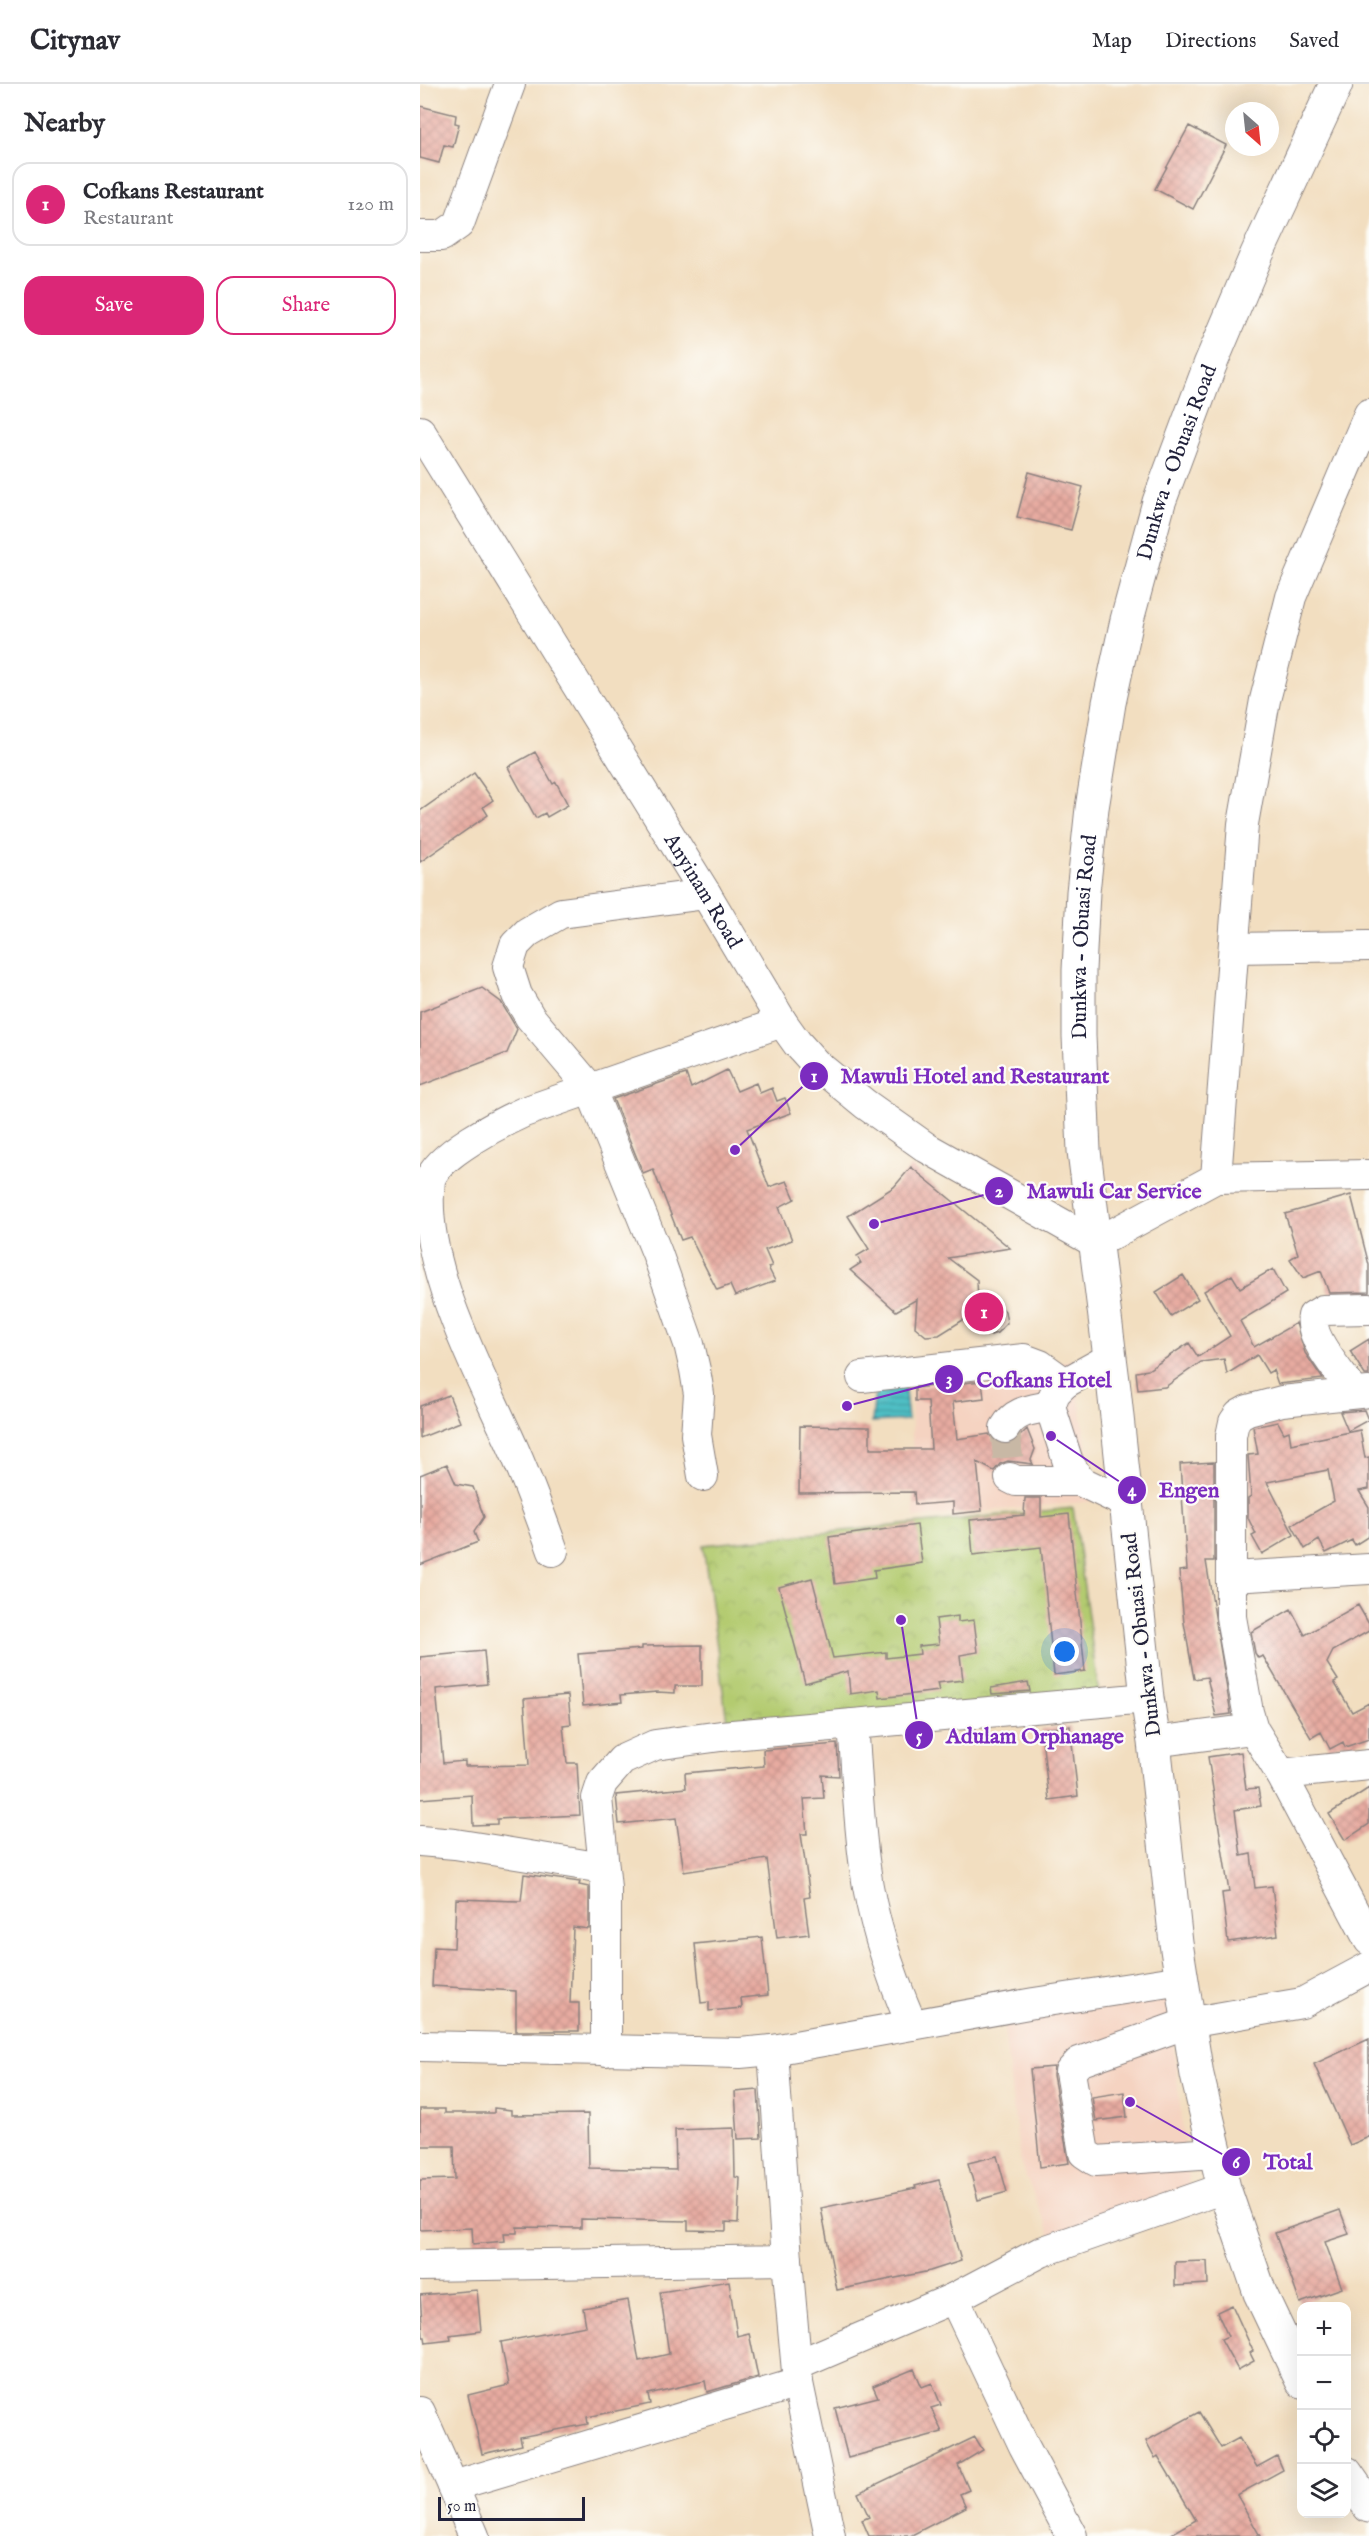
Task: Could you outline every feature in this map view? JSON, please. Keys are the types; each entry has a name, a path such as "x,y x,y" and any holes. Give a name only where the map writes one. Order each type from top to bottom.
{"main road":[{"name":"Dunkwa - Obuasi Road","path":"1297,2371 1260,2293 1224,2188 1197,2075 1188,2023 1147,1698 1110,1358 1084,1151 1079,1036 1079,970 1083,892 1092,808 1111,693 1141,564 1159,502 1178,449 1253,264 1336,84"},
{"path":"1351,2479 1369,2506"}],"street":[{"path":"420,236 442,236 459,224 510,84"},
{"path":"1216,1178 1244,825 1265,700 1291,597 1369,414"},
{"name":"Anyinam Road","path":"420,431 706,894 782,1022 815,1063 865,1104 927,1148 1096,1243"},
{"path":"703,1476 696,1435 699,1394 689,1344 657,1253 590,1088 530,1017 517,995 508,968 515,945 528,932 561,913 706,894"},
{"path":"1234,948 1369,946"},
{"path":"554,1551 531,1488 450,1313 429,1262 424,1218 425,1177 461,1147 491,1128 524,1112 782,1022"},
{"path":"1096,1243 1216,1178 1369,1175"},
{"path":"1362,1392 1315,1336 1311,1323 1313,1316 1323,1310 1369,1310"},
{"path":"1005,1428 1010,1419 1020,1412 1058,1395 1110,1358"},
{"path":"862,1377 1024,1359 1040,1365 1058,1395 1065,1456 1080,1481"},
{"path":"1362,1392 1263,1404 1239,1415 1234,1422 1231,1436 1231,1617 1242,1689 1253,1729 1281,1774 1369,1940"},
{"path":"1010,1478 1016,1481 1080,1481 1126,1503"},
{"path":"1232,1577 1369,1569"},
{"path":"606,2051 608,1937 597,1798 602,1784 622,1760 655,1745 693,1739 1147,1698"},
{"path":"853,1724 864,1866 883,1950 912,2025"},
{"path":"1154,1742 1253,1729"},
{"path":"1281,1774 1369,1766"},
{"path":"420,1841 603,1868"},
{"path":"1215,2154 1096,2161 1084,2153 1071,2072 1079,2062 1188,2023 1291,2006 1314,1998 1369,1967"},
{"path":"420,2046 740,2053 773,2050 1182,1980"},
{"path":"773,2050 798,2374 830,2536"},
{"path":"453,2486 798,2374 954,2298 1041,2252 1224,2188"},
{"path":"420,2265 788,2260"},
{"path":"954,2298 1024,2446 1072,2536"},
{"path":"420,2412 474,2536"}],"shaded area":[{"path":"1073,1360 1095,1501 914,1518 911,1381"},
{"path":"1168,1996 1189,2186 1051,2236 1020,2162 1003,2021"}],"green space":[{"path":"1073,1508 1099,1695 729,1735 703,1545"}],"water":[{"path":"876,1380 904,1382 908,1420 872,1422"}],"building":[{"path":"420,106 456,115 455,123 459,124 453,147 444,145 439,163 420,158"},
{"path":"1189,126 1225,144 1193,209 1155,189"},
{"path":"1029,472 1083,487 1071,530 1017,517"},
{"path":"535,752 553,784 556,782 568,805 547,817 545,813 536,818 508,767"},
{"path":"474,773 493,800 483,807 488,815 420,862 420,811"},
{"path":"482,988 501,1002 517,1029 507,1053 420,1086 420,1012"},
{"path":"727,1070 737,1091 756,1083 760,1093 772,1088 777,1101 785,1098 791,1113 747,1129 769,1187 787,1181 795,1199 779,1207 792,1240 765,1250 772,1266 768,1267 775,1281 735,1296 730,1285 717,1290 690,1237 681,1240 653,1169 643,1173 613,1099 686,1074 691,1088"},
{"path":"911,1167 1010,1248 948,1258 977,1280 978,1301 995,1301 1005,1311 1007,1323 997,1333 991,1335 979,1333 963,1320 939,1335 926,1336 915,1327 917,1299 896,1311 850,1270 861,1263 857,1256 869,1249 848,1216 894,1187"},
{"path":"1351,1195 1369,1265 1369,1292 1329,1293 1321,1271 1303,1278 1290,1259 1298,1254 1285,1214"},
{"path":"1273,1269 1286,1293 1240,1321 1254,1347 1296,1323 1305,1353 1323,1379 1278,1384 1273,1370 1268,1373 1257,1355 1227,1374 1224,1359 1201,1362 1165,1387 1138,1390 1136,1372 1148,1370 1189,1343 1198,1357 1230,1336 1204,1291 1232,1275 1240,1288"},
{"path":"1183,1275 1198,1299 1171,1316 1156,1292"},
{"path":"1369,1339 1369,1375 1365,1375 1350,1351"},
{"path":"982,1381 984,1398 953,1402 957,1439 989,1434 995,1442 1004,1445 1013,1443 1027,1429 1035,1449 1031,1460 1033,1464 1008,1461 1000,1464 994,1471 977,1462 982,1511 953,1514 953,1502 915,1505 914,1492 799,1493 800,1426 870,1427 870,1449 931,1449 928,1401 915,1401 915,1388"},
{"path":"449,1395 460,1422 420,1438 420,1406"},
{"path":"1364,1410 1368,1420 1348,1431 1340,1412"},
{"path":"1278,1422 1284,1433 1289,1431 1291,1444 1360,1430 1365,1458 1369,1457 1369,1489 1359,1491 1369,1507 1369,1536 1355,1545 1352,1540 1326,1553 1319,1540 1305,1549 1292,1525 1334,1501 1328,1470 1267,1482 1294,1535 1262,1554 1252,1536 1256,1534 1248,1518 1248,1498 1251,1496 1248,1455 1258,1454 1253,1427"},
{"path":"1214,1462 1214,1561 1206,1561 1231,1714 1216,1716 1207,1677 1194,1679 1184,1623 1179,1571 1187,1570 1180,1464"},
{"path":"447,1464 456,1484 473,1487 484,1517 474,1532 478,1542 420,1565 420,1475"},
{"path":"1025,1498 1041,1498 1041,1517 1069,1514 1085,1671 1054,1675 1041,1547 973,1555 970,1520 1024,1515"},
{"path":"917,1525 922,1563 874,1570 875,1578 835,1584 829,1537"},
{"path":"812,1578 833,1658 886,1652 886,1658 920,1654 919,1646 939,1644 936,1619 958,1616 958,1622 974,1620 978,1652 960,1655 963,1680 937,1683 939,1691 880,1698 879,1690 850,1694 848,1671 805,1683 779,1587"},
{"path":"1358,1605 1369,1624 1369,1631 1333,1651 1327,1663 1338,1680 1334,1682 1352,1712 1369,1703 1369,1739 1345,1747 1343,1742 1330,1749 1321,1732 1311,1738 1263,1656 1258,1658 1255,1653 1251,1632 1291,1609 1305,1635"},
{"path":"702,1645 702,1686 675,1686 675,1693 621,1695 622,1702 583,1706 578,1654 642,1649 642,1646"},
{"path":"484,1651 487,1684 436,1689 443,1763 465,1761 465,1766 529,1765 524,1699 568,1695 571,1724 563,1725 567,1763 577,1763 580,1815 497,1819 497,1824 473,1825 472,1795 420,1799 420,1657"},
{"path":"1028,1682 1030,1691 992,1694 991,1688"},
{"path":"1070,1726 1078,1796 1049,1800 1041,1729"},
{"path":"837,1744 839,1776 822,1775 824,1798 804,1799 807,1834 801,1834 810,1897 804,1898 809,1934 777,1938 767,1859 684,1872 676,1818 619,1824 616,1795 686,1788 685,1773 764,1766 763,1750"},
{"path":"1241,1752 1246,1789 1258,1788 1261,1806 1235,1810 1241,1856 1251,1854 1255,1888 1272,1886 1278,1935 1228,1942 1222,1893 1229,1892 1208,1757"},
{"path":"1369,1788 1369,1824 1345,1840 1329,1814"},
{"path":"524,1874 580,1882 579,1885 589,1887 589,1929 573,1927 570,2003 579,2003 579,2031 516,2031 516,1991 432,1986 434,1947 454,1948 456,1899 521,1901"},
{"path":"762,1937 768,1995 741,1998 742,2008 709,2011 709,2002 701,2003 695,1944"},
{"path":"1369,2039 1369,2137 1350,2145 1314,2064"},
{"path":"1054,2067 1053,2075 1069,2163 1040,2167 1030,2069"},
{"path":"758,2090 761,2138 738,2139 735,2092"},
{"path":"1124,2092 1127,2117 1096,2121 1092,2097"},
{"path":"494,2108 511,2110 511,2115 588,2114 589,2168 676,2170 675,2130 734,2128 735,2177 740,2178 738,2223 726,2222 726,2231 688,2230 688,2221 581,2219 581,2228 517,2227 517,2233 504,2233 505,2241 473,2244 472,2228 420,2230 420,2180 455,2179 454,2146 420,2146 420,2109 445,2109 445,2113 494,2113"},
{"path":"997,2156 1007,2192 978,2200 968,2163"},
{"path":"939,2180 961,2261 930,2271 837,2290 821,2208 916,2188 915,2186"},
{"path":"1340,2210 1349,2234 1325,2242 1342,2288 1300,2302 1275,2233"},
{"path":"1207,2261 1208,2284 1175,2286 1175,2262"},
{"path":"729,2281 737,2336 749,2333 758,2377 707,2392 705,2381 648,2394 650,2404 587,2417 588,2424 520,2437 522,2445 482,2454 468,2395 509,2385 501,2342 586,2326 583,2308 628,2300 639,2361 669,2354 660,2292"},
{"path":"477,2290 481,2331 450,2335 451,2340 426,2343 423,2337 420,2295"},
{"path":"1232,2305 1253,2351 1250,2353 1254,2361 1238,2370 1221,2339 1228,2336 1217,2312"},
{"path":"914,2369 922,2387 932,2383 941,2405 931,2408 942,2432 848,2458 835,2408 878,2397 873,2386"},
{"path":"1199,2412 1221,2448 1239,2438 1257,2467 1277,2456 1283,2470 1237,2495 1260,2536 1168,2536 1196,2520 1158,2456 1155,2458 1146,2441"},
{"path":"975,2437 983,2450 958,2465 969,2490 960,2494 966,2507 910,2536 869,2536 862,2520 869,2517 858,2493"}],"tunnel":[{"path":"1005,1428 1010,1478"}],"place":[{"name":"Mawuli Hotel and Restaurant","path":"735,1150"},
{"name":"Mawuli Car Service","path":"874,1224"},
{"name":"Cofkans Restaurant","path":"984,1312"},
{"name":"Cofkans Hotel","path":"847,1406"},
{"name":"Engen","path":"1051,1436"},
{"name":"Adulam Orphanage","path":"901,1620"},
{"name":"Total","path":"1130,2102"}]}
